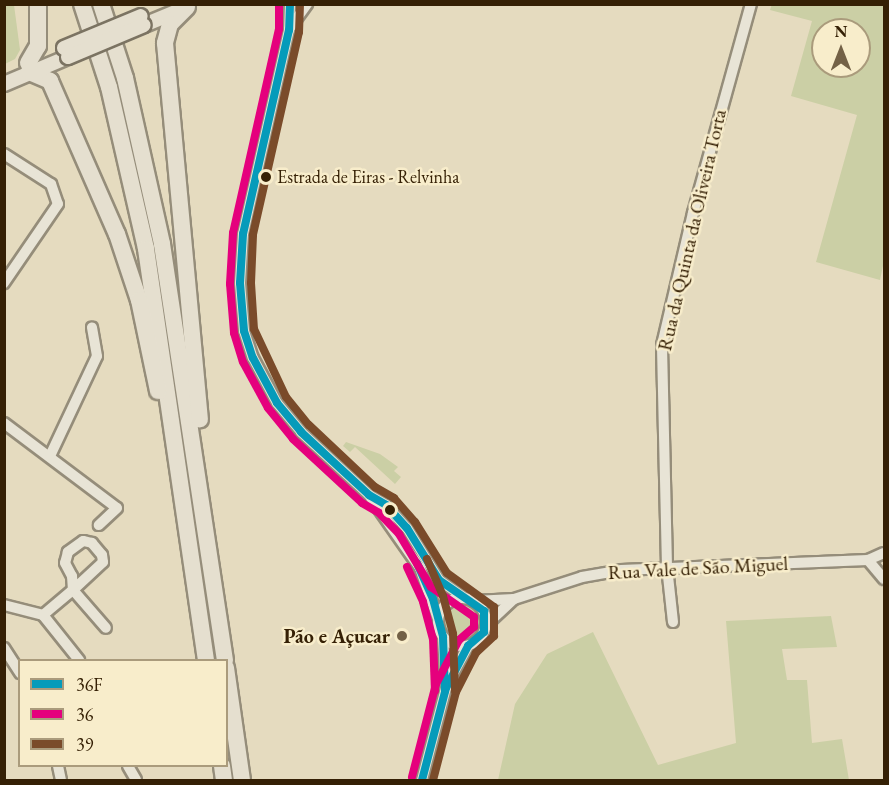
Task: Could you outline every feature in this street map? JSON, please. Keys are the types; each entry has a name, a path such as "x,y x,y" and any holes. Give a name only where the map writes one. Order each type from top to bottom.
{"highway":[{"path":"38,4 38,46 29,67 50,81 117,234 139,300 162,411 182,485"},
{"path":"82,4 109,87 146,249 207,659"},
{"path":"101,4 125,78 162,244 201,483 225,659"},
{"path":"190,6 170,24 165,43 201,417 201,483"},
{"path":"228,682 242,780"}],"main road":[{"path":"142,21 170,4"},
{"path":"4,73 29,67 142,21 190,6"},
{"path":"4,84 29,67"}],"street":[{"path":"290,4 289,30 243,234 242,314 253,358 278,403 301,432 369,495 420,568 443,637 446,688"},
{"path":"289,30 307,4"},
{"name":"Rua da Quinta da Oliveira Torta","path":"673,622 667,567 662,345 693,213 751,4"},
{"path":"4,154 51,184 58,204 4,283"},
{"path":"50,456 97,356 92,327"},
{"path":"4,423 117,508 99,525"},
{"path":"369,495 386,505 406,528 439,580 484,611 486,626 480,638 468,645 454,645 443,637"},
{"path":"43,615 73,590 103,562 102,555 92,543 83,541 68,552 64,563 72,576 73,590 106,628"},
{"name":"Rua Vale de São Miguel","path":"470,600 514,599 582,577 667,567 868,560 884,554"},
{"path":"868,560 884,579"},
{"name":"Rua Vale de São Miguel","path":"486,626 514,599"},
{"path":"438,619 444,605 470,600"},
{"path":"4,605 43,615 78,659"},
{"path":"422,780 446,688 468,645"},
{"path":"4,648 18,670"}],"green space":[{"path":"772,4 884,5 884,261 880,280 816,262 857,115 791,96 811,25 811,78 871,78 871,18 811,18 811,21 770,10"},
{"path":"4,5 14,5 20,50 15,59 5,64"},
{"path":"346,442 380,454 398,467 394,471 401,477 395,484 355,447 350,452 343,446"},
{"path":"462,604 475,609 480,622 475,635 462,640 449,635 444,622 449,609"},
{"path":"831,616 837,647 782,649 787,680 807,680 812,743 842,739 849,780 498,780 515,704 547,654 593,632 658,765 736,743 726,621"}],"transit line":[{"name":"36","path":"279,4 279,29 233,233 230,284 234,333 243,362 268,408 293,439 362,503 379,513 399,534 431,587 474,617 474,627 459,640 436,684 412,777"},
{"name":"36F","path":"290,4 289,30 243,234 240,283 244,331 253,358 277,403 301,432 369,495 386,505 407,528 439,580 484,611 484,632 468,646 446,688 422,780"},
{"name":"39","path":"300,4 299,32 253,235 251,283 254,329 286,397 309,425 375,487 394,498 415,522 447,573 494,607 494,636 476,653 456,692 433,780"},
{"name":"39","path":"427,559 443,596 453,634 455,691"},
{"name":"36F","path":"417,563 433,599 443,637 445,691"},
{"name":"36","path":"407,567 423,602 433,639 435,691"}],"place":[{"name":"Estrada de Eiras - Relvinha","path":"266,177"},
{"name":"Pão e Açucar","path":"402,636"}]}
